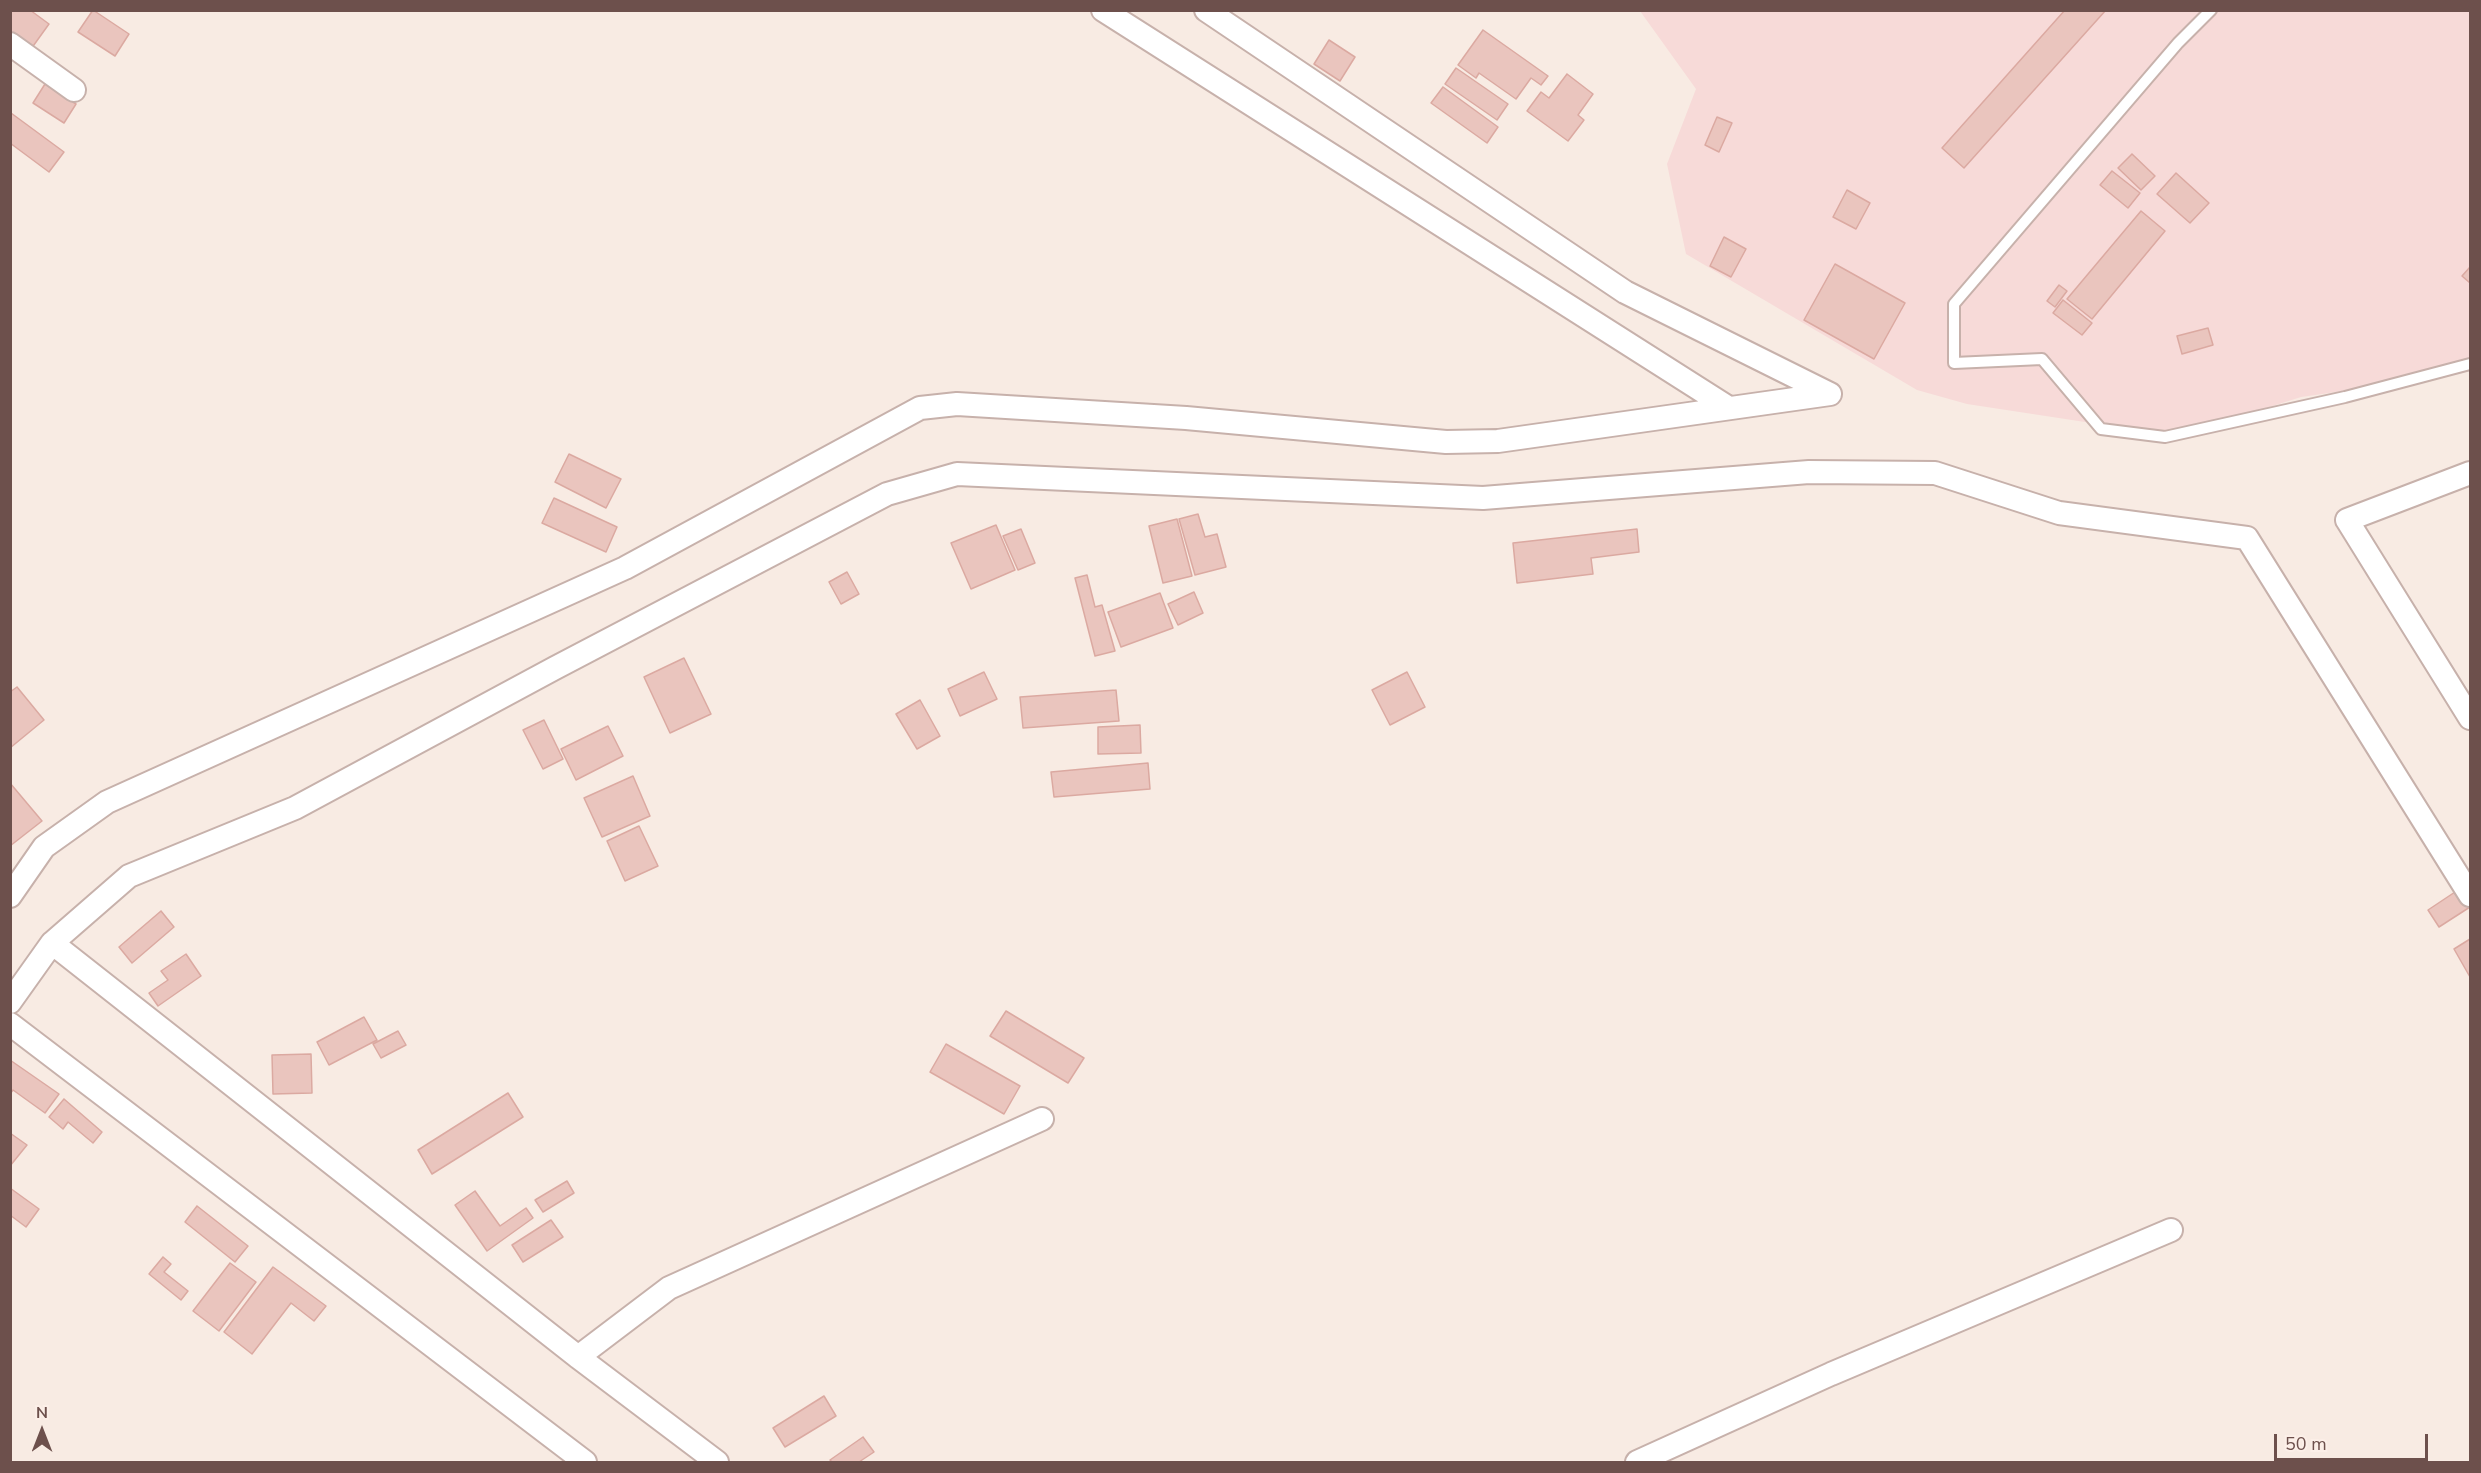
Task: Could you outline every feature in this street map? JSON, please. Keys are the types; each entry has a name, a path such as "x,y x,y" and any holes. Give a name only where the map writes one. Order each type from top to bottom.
{"street":[{"path":"1103,10 1729,408"},
{"path":"10,896 44,847 107,801 625,568 920,408 957,404 1163,417 1446,442 1498,441 1830,394 1626,292 1206,10"},
{"path":"10,45 74,90"},
{"path":"10,1002 52,943 129,876 295,808 555,668 887,494 957,474 1483,498 1809,472 1935,473 2060,513 2247,538 2470,895"},
{"path":"2470,473 2347,520 2470,718"},
{"path":"52,943 578,1357 717,1462"},
{"path":"10,1024 585,1462"},
{"path":"578,1357 669,1288 1042,1119"},
{"path":"1636,1462 1831,1374 2171,1230"}],"lane":[{"path":"2211,10 2178,43 1954,304 1954,363 2042,359 2101,429 2165,437 2345,397 2470,364"}],"shaded area":[{"path":"1640,11 2470,11 2470,364 2379,386 2301,397 2187,433 2157,433 1967,404 1917,390 1686,254 1667,164 1696,89"}],"building":[{"path":"10,10 30,10 49,24 31,49 10,34"},
{"path":"93,10 129,34 115,56 78,32"},
{"path":"2065,10 2106,10 1964,168 1942,148"},
{"path":"1483,30 1548,76 1541,85 1531,78 1516,99 1479,73 1476,78 1458,65"},
{"path":"1329,40 1355,57 1340,81 1314,64"},
{"path":"1456,68 1508,104 1497,120 1445,84"},
{"path":"1567,74 1593,94 1578,115 1584,120 1568,141 1527,111 1541,92 1549,98"},
{"path":"45,84 76,104 64,123 33,103"},
{"path":"1443,87 1498,127 1487,143 1431,103"},
{"path":"11,113 64,152 49,172 10,143"},
{"path":"1717,117 1732,123 1719,152 1705,145"},
{"path":"2132,154 2155,176 2141,190 2118,168"},
{"path":"2112,171 2140,193 2128,208 2100,185"},
{"path":"2176,173 2209,203 2190,223 2157,194"},
{"path":"1847,190 1870,203 1856,229 1833,217"},
{"path":"2141,211 2165,231 2092,319 2067,299"},
{"path":"1724,237 1746,249 1731,277 1710,266"},
{"path":"1835,264 1905,303 1874,359 1804,320"},
{"path":"2470,267 2470,283 2462,276"},
{"path":"2059,285 2067,291 2055,307 2047,301"},
{"path":"2063,300 2092,323 2082,335 2053,313"},
{"path":"2208,328 2213,345 2182,354 2177,336"},
{"path":"569,454 621,479 606,508 555,482"},
{"path":"554,498 617,527 606,552 542,523"},
{"path":"1198,514 1205,537 1217,534 1226,567 1195,575 1179,519"},
{"path":"1177,519 1192,576 1163,583 1149,526"},
{"path":"996,525 1015,570 971,589 951,543"},
{"path":"1021,529 1035,563 1018,570 1003,536"},
{"path":"1637,529 1639,552 1591,558 1593,574 1517,583 1513,543"},
{"path":"847,572 859,594 841,604 829,582"},
{"path":"1087,575 1095,607 1102,605 1115,651 1095,656 1075,578"},
{"path":"1194,592 1203,613 1178,625 1168,604"},
{"path":"1160,593 1173,628 1121,647 1108,612"},
{"path":"684,658 711,714 670,733 644,677"},
{"path":"984,672 997,699 960,716 948,689"},
{"path":"1407,672 1425,707 1390,725 1372,690"},
{"path":"17,687 44,720 10,748 10,692"},
{"path":"1116,690 1119,721 1023,728 1020,697"},
{"path":"920,700 940,736 917,749 896,714"},
{"path":"544,720 563,759 543,769 523,730"},
{"path":"1140,725 1141,753 1098,754 1098,727"},
{"path":"608,726 623,756 576,780 561,749"},
{"path":"1148,763 1150,789 1054,797 1051,772"},
{"path":"633,776 650,816 602,837 584,798"},
{"path":"10,783 42,821 10,846"},
{"path":"639,826 658,866 625,881 607,841"},
{"path":"2458,890 2470,907 2439,927 2428,910"},
{"path":"161,911 174,927 132,963 119,947"},
{"path":"2470,939 2470,977 2454,949"},
{"path":"186,954 201,976 158,1006 149,993 168,980 161,971"},
{"path":"1006,1011 1084,1058 1068,1083 990,1036"},
{"path":"364,1017 377,1040 329,1065 317,1042"},
{"path":"398,1031 406,1045 381,1058 373,1044"},
{"path":"946,1044 1020,1086 1004,1114 930,1072"},
{"path":"311,1054 312,1093 273,1094 272,1055"},
{"path":"10,1060 59,1094 45,1113 13,1090 10,1094"},
{"path":"508,1093 523,1117 432,1174 418,1150"},
{"path":"64,1099 102,1132 93,1143 68,1122 63,1129 49,1117"},
{"path":"10,1133 27,1145 10,1166"},
{"path":"567,1181 574,1193 543,1212 535,1200"},
{"path":"10,1188 39,1209 26,1227 10,1215"},
{"path":"475,1191 500,1226 526,1208 533,1218 487,1251 455,1205"},
{"path":"197,1206 248,1246 235,1262 185,1222"},
{"path":"551,1220 563,1237 523,1262 512,1245"},
{"path":"163,1257 171,1264 164,1272 188,1291 181,1300 149,1274"},
{"path":"230,1263 256,1282 219,1331 193,1311"},
{"path":"273,1267 326,1306 314,1321 291,1303 252,1354 224,1332"},
{"path":"824,1396 836,1416 785,1447 773,1428"},
{"path":"863,1437 874,1452 859,1462 832,1462 830,1460"}]}
